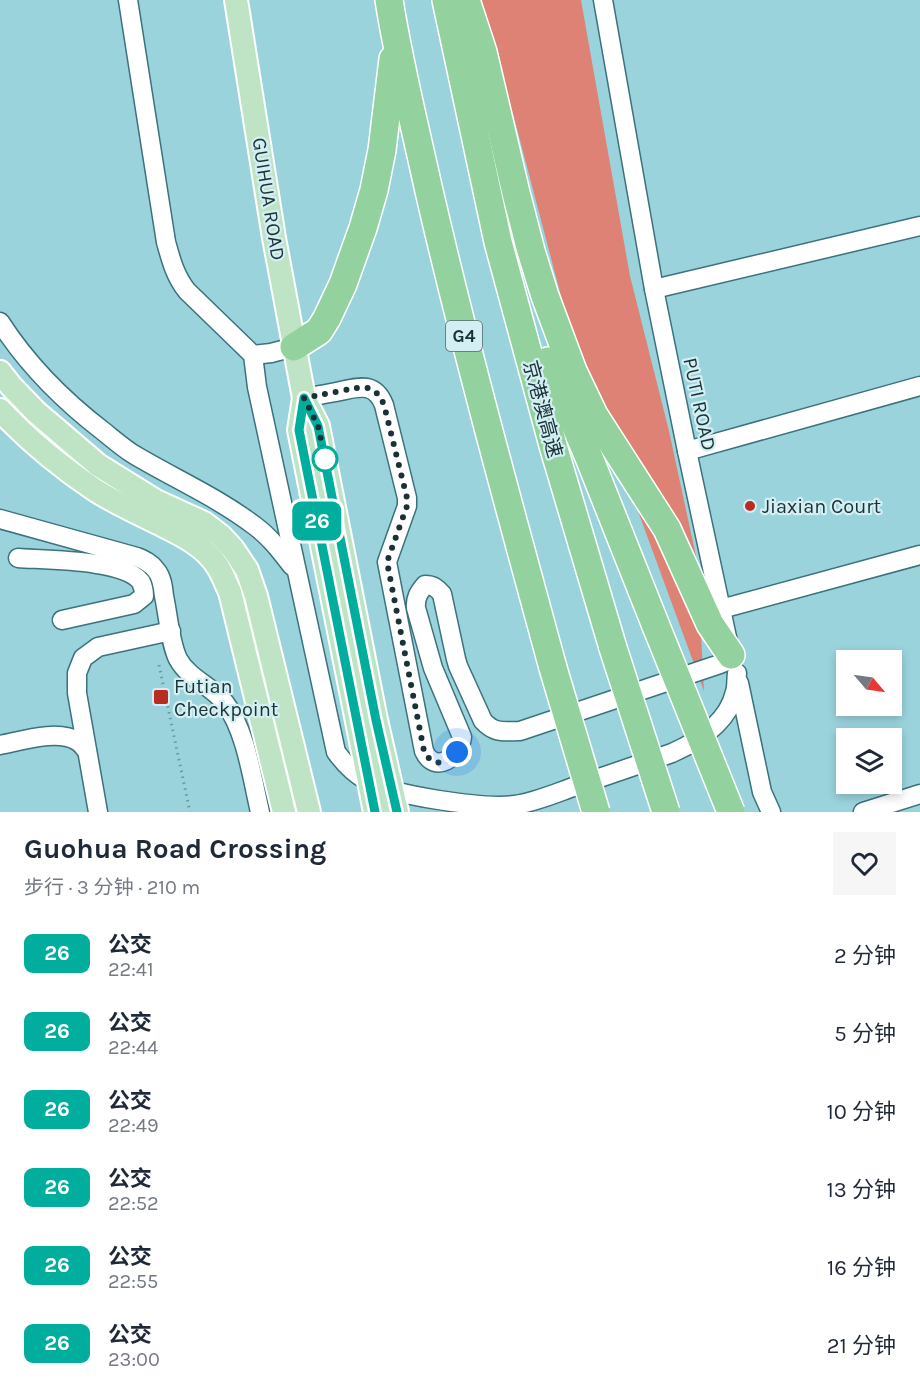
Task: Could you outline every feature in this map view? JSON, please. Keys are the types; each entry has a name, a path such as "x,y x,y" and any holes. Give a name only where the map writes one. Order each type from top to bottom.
{"highway":[{"path":"294,347 319,331 327,318 343,284 374,190 382,150 395,42 376,0"},
{"name":"G4","path":"389,0 395,42 438,231 484,417 553,668 596,812"},
{"name":"京港澳高速","path":"446,0 498,242 554,449 613,648 666,812"},
{"path":"466,0 483,52 531,251 573,371 594,415 667,529 710,624 734,664"},
{"path":"498,242 590,460 731,812"}],"main road":[{"name":"GUIHUA ROAD","path":"236,0 274,238 304,398"},
{"path":"0,372 36,412 98,465 156,501 204,524 221,536 247,570 309,812"},
{"path":"304,398 299,430 375,812"},
{"path":"304,398 318,426 394,801"},
{"path":"0,410 43,450 95,490 194,542 218,567 230,592 284,812"}],"street":[{"path":"128,0 166,242 172,266 178,280 187,291 253,355 257,387 336,752 345,764 394,801 422,797 494,806 515,805 672,753 706,735 718,723 732,703 736,691 734,664 725,662 520,731 500,731 487,725 483,721 458,666 442,594 438,588 425,585 418,592 416,608 433,668 462,737 461,744 450,760 439,763 432,761 424,751 387,562 407,506 407,498 384,405 376,392 362,387 304,398"},
{"name":"PUTI ROAD","path":"603,0 654,289 687,451 762,792 771,812"},
{"path":"654,289 920,226"},
{"path":"0,322 26,358 79,412 130,452 221,503 257,527 276,545 296,570"},
{"path":"253,355 271,354 294,347"},
{"path":"687,451 920,386"},
{"path":"7,521 137,557 149,563 156,570 161,580 178,659 187,671 224,701 236,721 243,739 260,812"},
{"path":"721,609 920,555"},
{"path":"18,558 106,565 124,571 140,581 142,585 144,596 134,604 62,620"},
{"path":"98,812 77,693 77,674 83,658 98,647 171,632"},
{"path":"0,745 52,735 65,736 77,741 87,751"},
{"path":"863,812 920,794"}],"path":[{"path":"159,665 190,812"}],"shaded area":[{"path":"481,0 581,0 630,276 669,431 697,561 704,691 566,315"}],"bus line":[{"name":"26","path":"375,812 299,430 304,398 318,426 376,720 397,812"}],"place":[{"name":"Jiaxian Court","path":"750,506"},
{"name":"Futian Checkpoint","path":"161,697"}],"route":[{"path":"325,459 318,426 304,398 354,387 370,388 376,392 384,405 407,498 407,506 387,562 424,751 432,761 439,763 450,760 457,752"}]}
